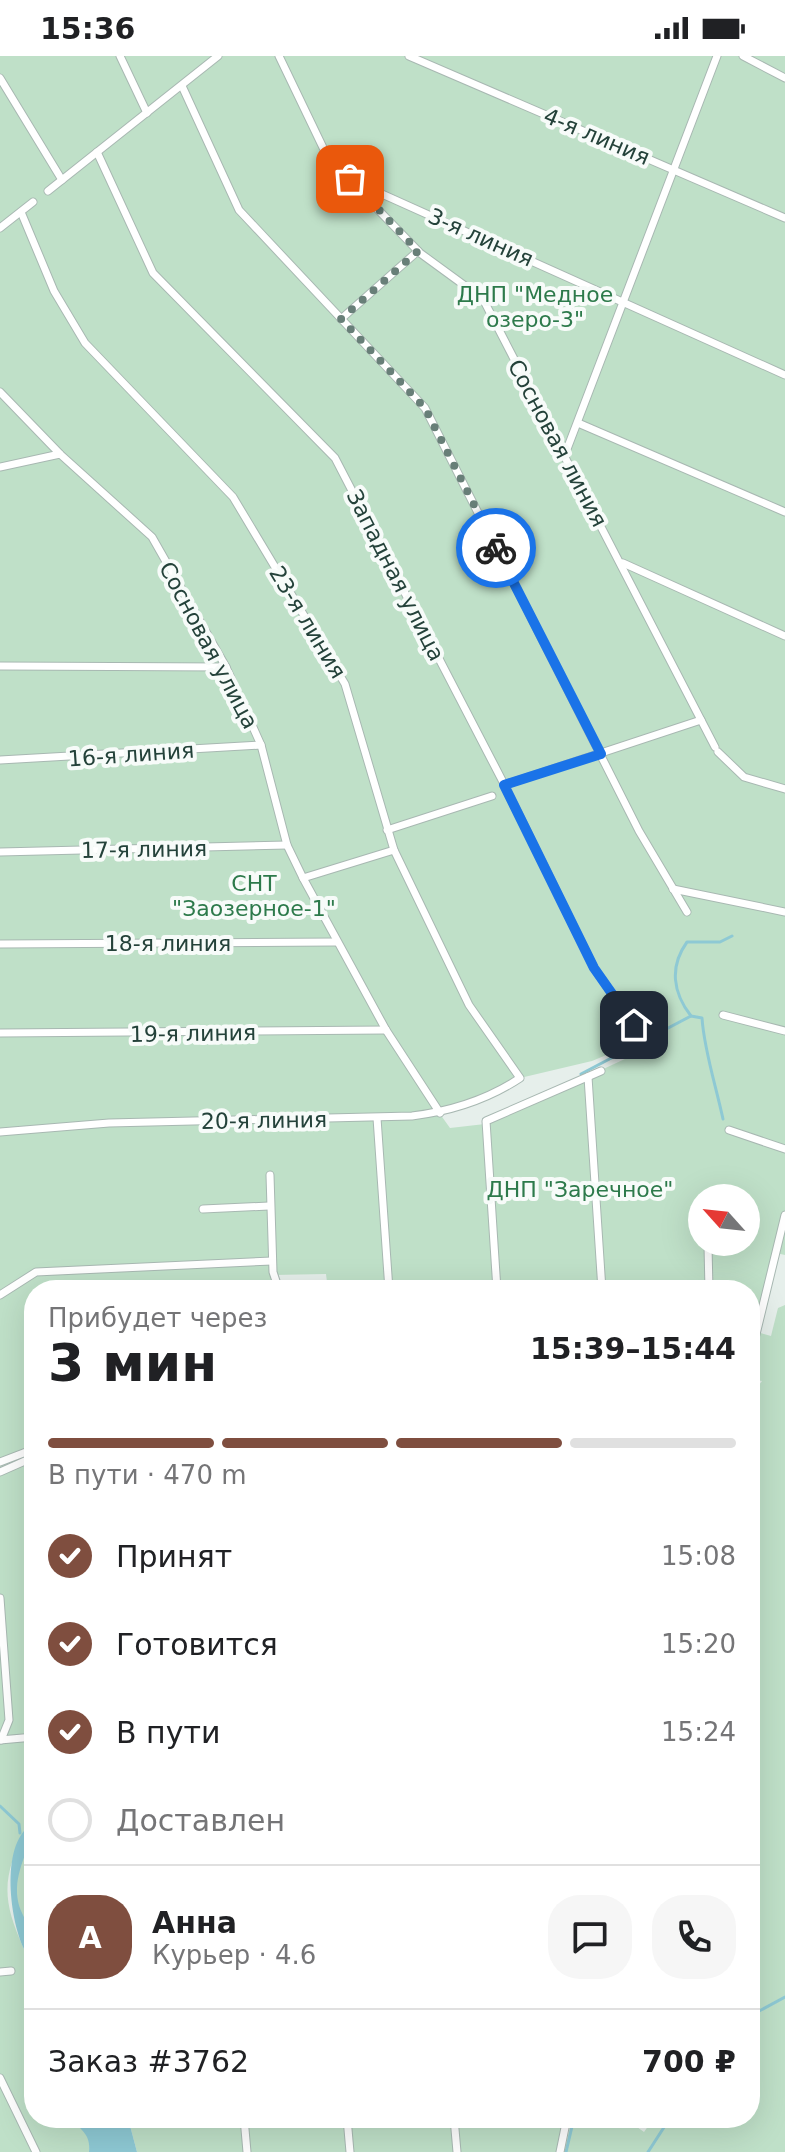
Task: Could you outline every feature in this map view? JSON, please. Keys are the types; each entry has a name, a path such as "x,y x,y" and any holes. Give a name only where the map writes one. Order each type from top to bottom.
{"street":[{"path":"120,56 147,113"},
{"path":"48,191 218,56"},
{"name":"Сосновая линия","path":"279,56 328,158 418,251 483,299 717,750 744,777 785,789"},
{"name":"4-я линия","path":"409,56 785,218"},
{"path":"564,457 717,56"},
{"path":"743,56 785,78"},
{"path":"0,78 62,180"},
{"path":"182,86 239,210 425,408 601,754 687,912"},
{"name":"Западная улица","path":"97,152 153,273 335,458 504,785 594,968 643,1038"},
{"name":"3-я линия","path":"350,179 625,300 785,375"},
{"path":"0,228 33,202"},
{"name":"23-я линия","path":"21,212 54,291 85,343 233,497 345,684 394,850 469,1005 520,1078"},
{"path":"341,319 418,251"},
{"name":"Сосновая улица","path":"0,392 60,454 152,537 226,667 261,745 287,845 303,878 386,1030 440,1113"},
{"path":"578,423 785,512"},
{"path":"0,467 60,454"},
{"path":"621,562 785,636"},
{"path":"0,666 226,667"},
{"path":"504,785 701,720"},
{"name":"16-я линия","path":"0,760 261,745"},
{"path":"387,830 492,796"},
{"name":"17-я линия","path":"0,852 287,845"},
{"path":"303,878 394,850"},
{"path":"673,889 785,912"},
{"name":"18-я линия","path":"0,944 337,942"},
{"path":"723,1015 785,1031"},
{"name":"19-я линия","path":"0,1033 386,1030"},
{"path":"496,1280 486,1121 601,1071"},
{"path":"588,1077 601,1280"},
{"name":"20-я линия","path":"0,1132 109,1123 377,1118 440,1113 491,1096 520,1078"},
{"path":"377,1118 388,1280"},
{"path":"729,1130 785,1149"},
{"path":"270,1175 272,1261 277,1280"},
{"path":"203,1209 269,1206"},
{"path":"760,1318 785,1215"},
{"path":"708,1256 709,1280"},
{"path":"0,1295 36,1272 272,1261"},
{"path":"0,1462 24,1453"},
{"path":"0,1472 24,1461"},
{"path":"0,1598 9,1720 0,1740 24,1738"},
{"path":"0,1972 11,1971"},
{"path":"0,2078 24,2127"},
{"path":"24,2128 36,2152"},
{"path":"245,2128 247,2152"},
{"path":"348,2128 350,2152"},
{"path":"455,2128 457,2152"},
{"path":"560,2152 565,2128"}],"green space":[{"path":"0,56 785,56 785,1255 776,1253 760,1320 760,1280 327,1280 326,1274 274,1275 275,1280 24,1280 24,1832 9,1873 8,1900 24,1949 24,2128 83,2128 89,2140 89,2152 0,2152","holes":["628,1046 627,1058 485,1124 450,1128 440,1114 491,1096 520,1078 592,1061"]},
{"path":"785,1305 785,2152 564,2152 570,2128 638,2128 644,2132 647,2128 760,2128 760,1333 771,1336 778,1308"},
{"path":"24,1849 24,1918 16,1891"},
{"path":"131,2128 566,2128 560,2152 137,2152"}],"water":[{"path":"23,1832 24,1858 17,1898 24,1917 24,1949 14,1918 11,1880 16,1845"},
{"path":"80,2128 131,2128 137,2152 89,2152 87,2136"}],"waterway":[{"path":"723,1119 702,1018 691,1016 680,998 676,970 687,942 720,942 732,936"},
{"path":"581,1074 691,1016"},
{"path":"0,1806 19,1824 20,1833"},
{"path":"760,2011 785,1997"},
{"path":"566,2152 572,2128"},
{"path":"648,2152 664,2128"}],"way so far":[{"path":"350,179 418,251 341,319 425,408 496,548"}],"route":[{"path":"496,548 601,754 504,785 594,968 634,1025"}],"park label":[{"name":"ДНП \"Медное озеро-3\"","path":"535,306"},
{"name":"СНТ \"Заозерное-1\"","path":"254,896"},
{"name":"ДНП \"Заречное\"","path":"580,1189"}]}
